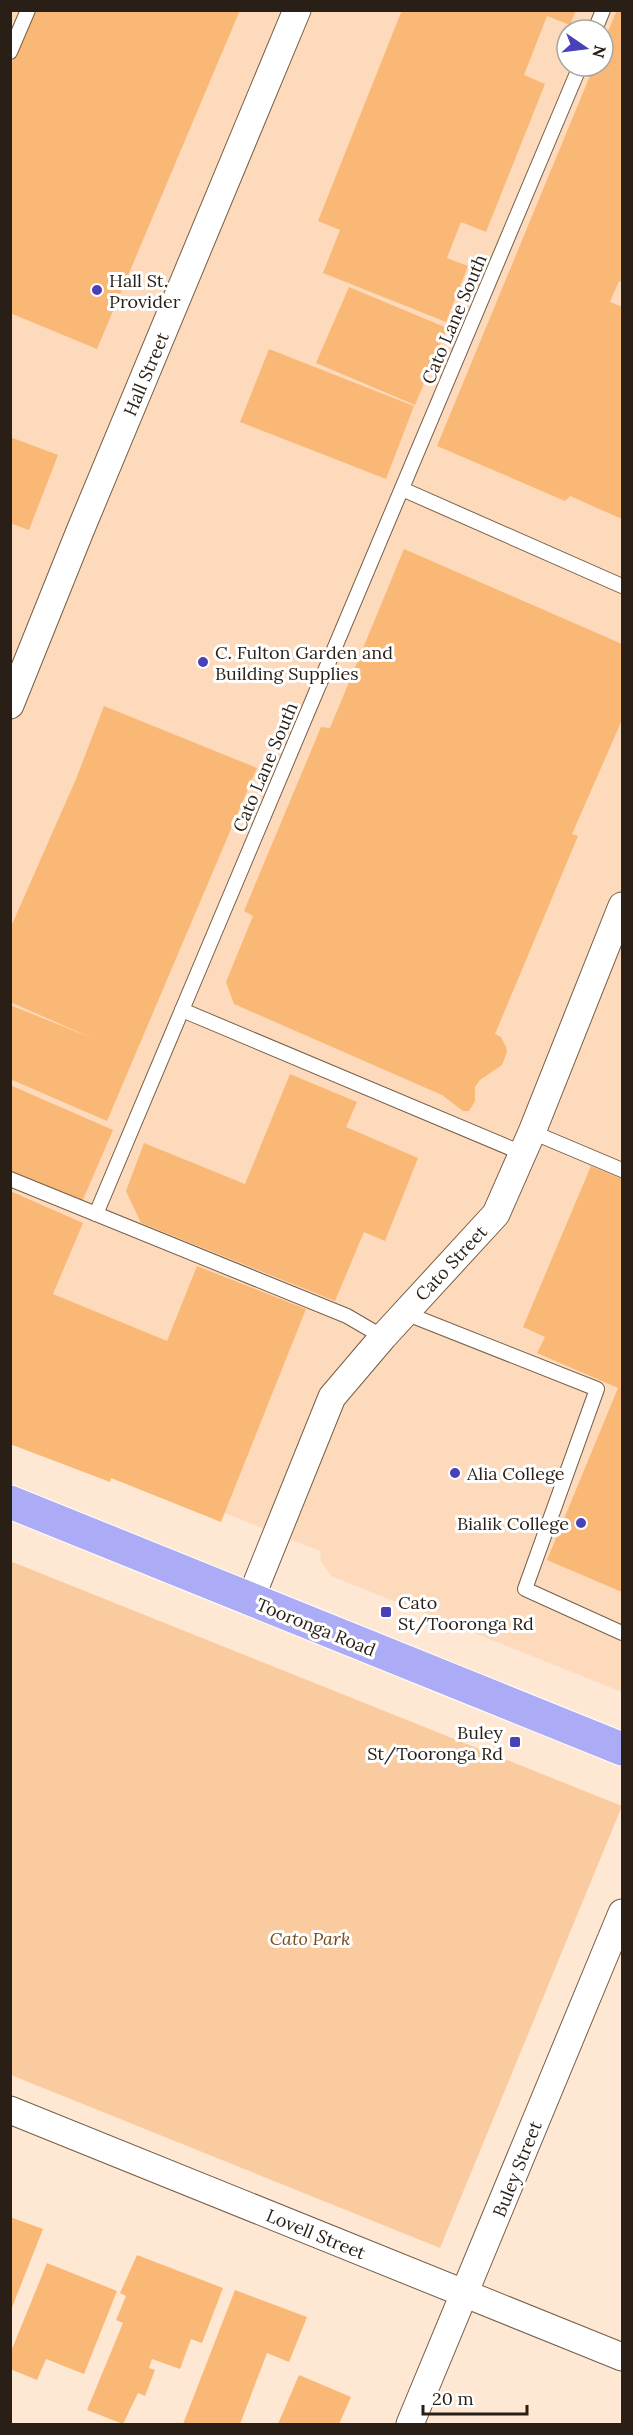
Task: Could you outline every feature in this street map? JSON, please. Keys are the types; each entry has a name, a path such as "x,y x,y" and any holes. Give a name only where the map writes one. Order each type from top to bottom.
{"main road":[{"name":"Tooronga Road","path":"10,1502 622,1749"}],"street":[{"name":"Hall Street","path":"10,705 297,10"},
{"name":"Cato Street","path":"250,1600 332,1397 383,1336 496,1214 527,1143 622,906"},
{"name":"Buley Street","path":"410,2424 622,1913"},
{"name":"Lovell Street","path":"10,2110 622,2357"}],"lane":[{"path":"10,52 28,10"},
{"name":"Cato Lane South","path":"96,1214 575,78"},
{"path":"402,489 622,586"},
{"path":"183,1010 527,1143 622,1170"},
{"path":"10,1179 346,1316 383,1336"},
{"path":"405,1313 597,1389 525,1589 622,1633"}],"shaded area":[{"path":"10,11 622,11 622,1692 331,1576 321,1561 320,1551 11,1428"}],"green space":[{"name":"Cato Park","path":"10,1561 622,1806 440,2248 11,2075"}],"building":[{"path":"34,10 240,10 97,349 10,313 10,67"},
{"path":"402,10 576,10 573,18 555,19 547,16 524,75 545,84 486,232 461,222 447,258 468,266 446,322 323,273 340,230 318,221"},
{"path":"617,10 622,10 622,283 619,281 610,302 622,307 622,519 570,496 565,501 437,446 589,78 615,78 614,18"},
{"path":"349,287 447,328 415,405 316,363"},
{"path":"269,349 414,406 386,479 240,422"},
{"path":"10,437 58,455 29,530 10,523"},
{"path":"404,549 622,644 622,720 572,834 578,836 495,1034 501,1037 506,1047 507,1052 502,1065 480,1080 475,1087 475,1101 469,1111 463,1111 442,1095 234,1004 226,982 253,916 244,911 321,727 330,728"},
{"path":"104,706 257,768 107,1121 10,1079 10,1005 92,1038 10,1002 10,929 76,779"},
{"path":"290,1074 357,1102 346,1127 418,1158 385,1241 364,1232 335,1301 141,1223 126,1191 144,1143 245,1184"},
{"path":"10,1085 113,1130 82,1202 10,1171"},
{"path":"591,1166 622,1179 622,1592 547,1560 618,1388 537,1353 545,1337 523,1327"},
{"path":"10,1191 83,1223 53,1294 167,1341 197,1266 306,1309 221,1522 111,1478 110,1482 10,1444"},
{"path":"10,2217 43,2229 11,2310 10,2310"},
{"path":"137,2255 223,2288 202,2343 191,2339 180,2369 152,2359 149,2368 155,2370 145,2396 138,2393 123,2424 87,2410 123,2323 116,2320 126,2296 120,2293"},
{"path":"47,2263 117,2291 84,2374 46,2359 37,2380 10,2369 10,2354"},
{"path":"235,2290 307,2317 289,2362 267,2353 240,2424 183,2424"},
{"path":"299,2375 351,2397 339,2424 278,2424"}],"place":[{"name":"Hall St. Provider","path":"97,290"},
{"name":"C. Fulton Garden and Building Supplies","path":"203,662"},
{"name":"Alia College","path":"455,1473"},
{"name":"Bialik College","path":"581,1523"},
{"name":"Cato St/Tooronga Rd","path":"386,1612"},
{"name":"Buley St/Tooronga Rd","path":"515,1742"}]}
